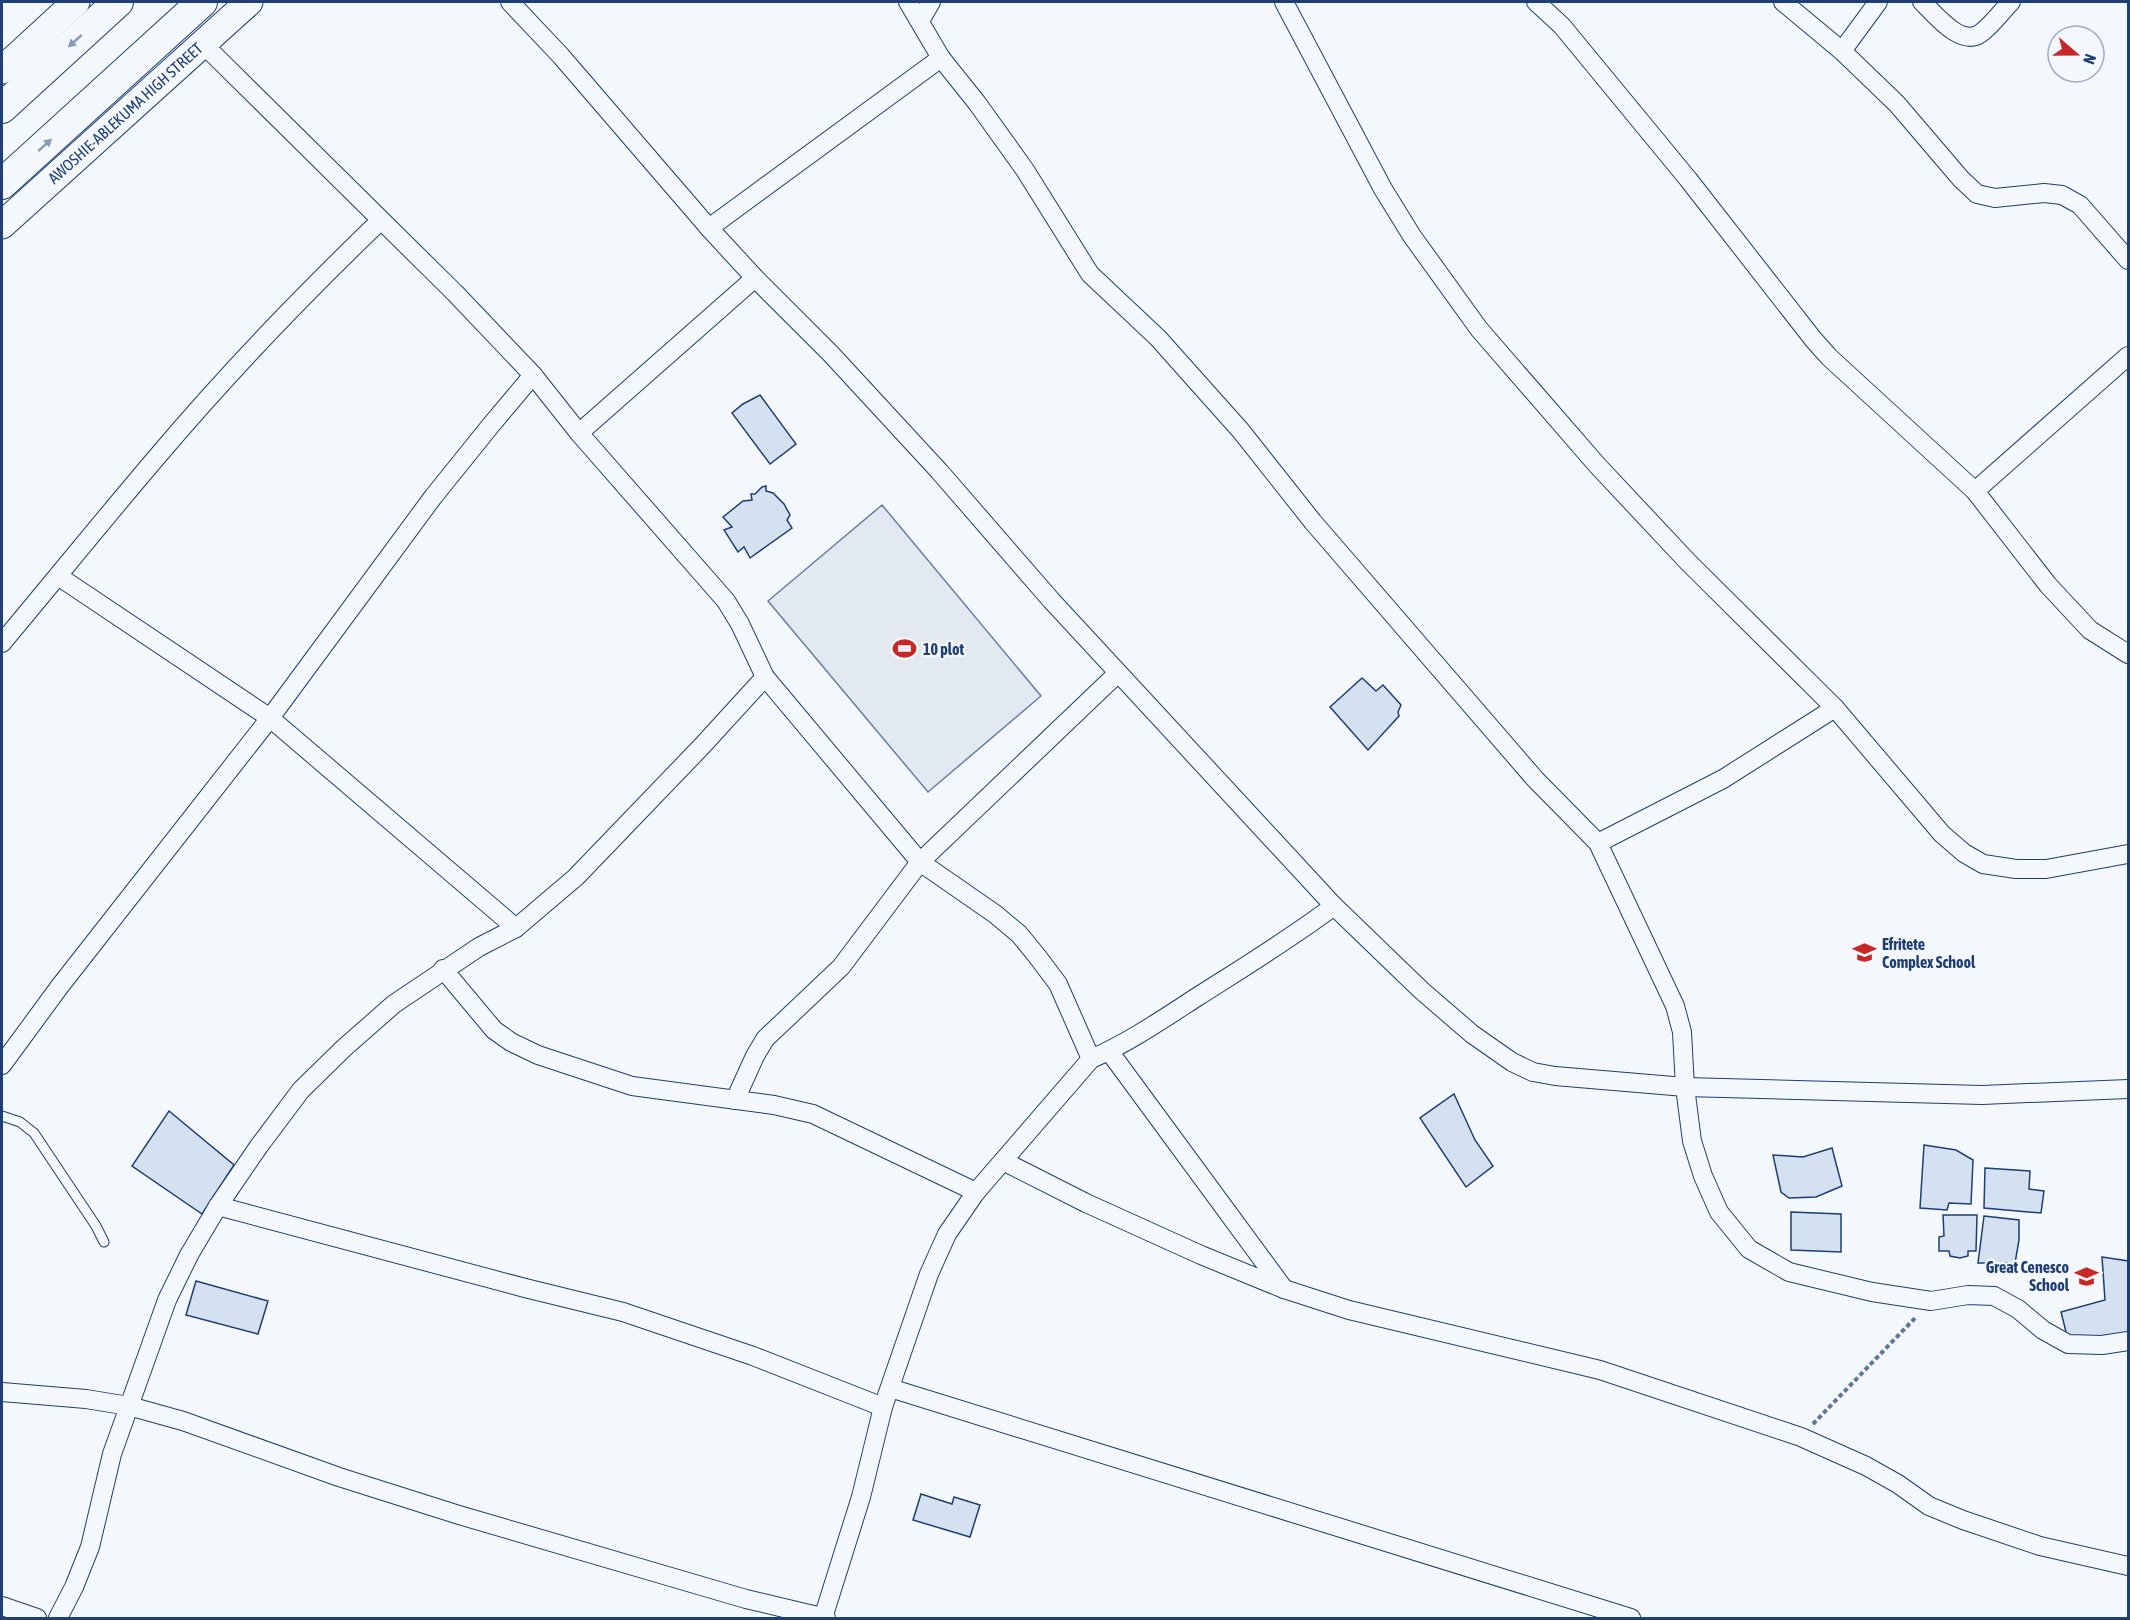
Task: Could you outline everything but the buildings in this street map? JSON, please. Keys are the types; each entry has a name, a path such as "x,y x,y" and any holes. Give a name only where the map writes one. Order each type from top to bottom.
{"main road":[{"path":"2,108 118,2"},
{"name":"AWOSHIE-ABLEKUMA HIGH STREET","path":"2,184 202,2"}],"street":[{"path":"2,70 76,2"},
{"name":"AWOSHIE-ABLEKUMA HIGH STREET","path":"2,225 249,2"},
{"path":"510,2 561,56 709,228 931,462 1118,673 1334,906 1421,990 1472,1034 1512,1062 1533,1072 1555,1076 1685,1087 1982,1095 2128,1089"},
{"path":"908,2 941,58 978,103 1025,170 1090,274 1158,338 1241,431 1313,522 1527,770 1598,843 1675,1006 1682,1032 1685,1087 1692,1141 1702,1176 1719,1212 1749,1249 1789,1272 1872,1292 1931,1301 1968,1295 1994,1296 2018,1309 2043,1330 2068,1344 2102,1345 2128,1341"},
{"path":"920,21 931,2"},
{"path":"1284,2 1383,189 1412,236 1479,329 1597,465 1688,562 1835,708 1942,834 1964,853 1983,864 2016,869 2046,869 2128,854"},
{"path":"1536,2 1562,26 1688,179 1829,357 1975,490 2048,585 2090,630 2128,654"},
{"path":"1783,2 1842,51 1897,104 1961,180 1977,194 1995,198 2044,193 2062,195 2080,205 2128,260"},
{"path":"1842,51 1878,2"},
{"path":"1922,2 1956,34 1969,38 1980,34 2011,2"},
{"path":"203,44 455,293 533,375 579,433 726,601 740,624 765,677 920,862 995,914 1019,934 1058,984 1090,1059"},
{"path":"709,228 941,58"},
{"path":"2,643 156,458 224,381 380,221"},
{"path":"579,433 755,278"},
{"path":"1975,490 2128,356"},
{"path":"2,1065 60,986 270,718 433,497 533,375"},
{"path":"58,576 270,718 516,928"},
{"path":"735,1100 765,1039 841,967 920,862 1118,673"},
{"path":"58,1618 74,1587 90,1547 112,1454 167,1300 189,1255 218,1206 301,1090 394,1004 443,969 516,928 576,877 765,677"},
{"path":"1598,843 1723,779 1835,708"},
{"path":"2,1392 86,1399 129,1406 183,1421 339,1477 459,1515 746,1599 824,1618 861,1497 883,1407 929,1274 947,1234 976,1192 1090,1059 1109,1051 1243,969 1334,906"},
{"path":"443,969 494,1030 511,1042 538,1055 632,1086 774,1105 813,1114 976,1192"},
{"path":"1109,1051 1284,1289"},
{"path":"1003,1161 1138,1227 1284,1289 1349,1310 1600,1370 1801,1437 1866,1466 1898,1484 1929,1506 1963,1520 2040,1546 2128,1566"},
{"path":"218,1206 623,1312 753,1356 883,1407"},
{"path":"890,1388 1631,1618"},
{"path":"2,1606 37,1618"}],"lane":[{"path":"2,1116 20,1122 34,1133 96,1226 104,1242"}],"path":[{"path":"1801,1437 1931,1301"}],"shaded area":[{"name":"10 plot","path":"882,505 1041,696 928,792 768,601"}],"place":[{"name":"10 plot","path":"905,649"},
{"name":"Efritete Complex School","path":"1864,953"},
{"name":"Great Cenesco School","path":"2087,1276"}]}
